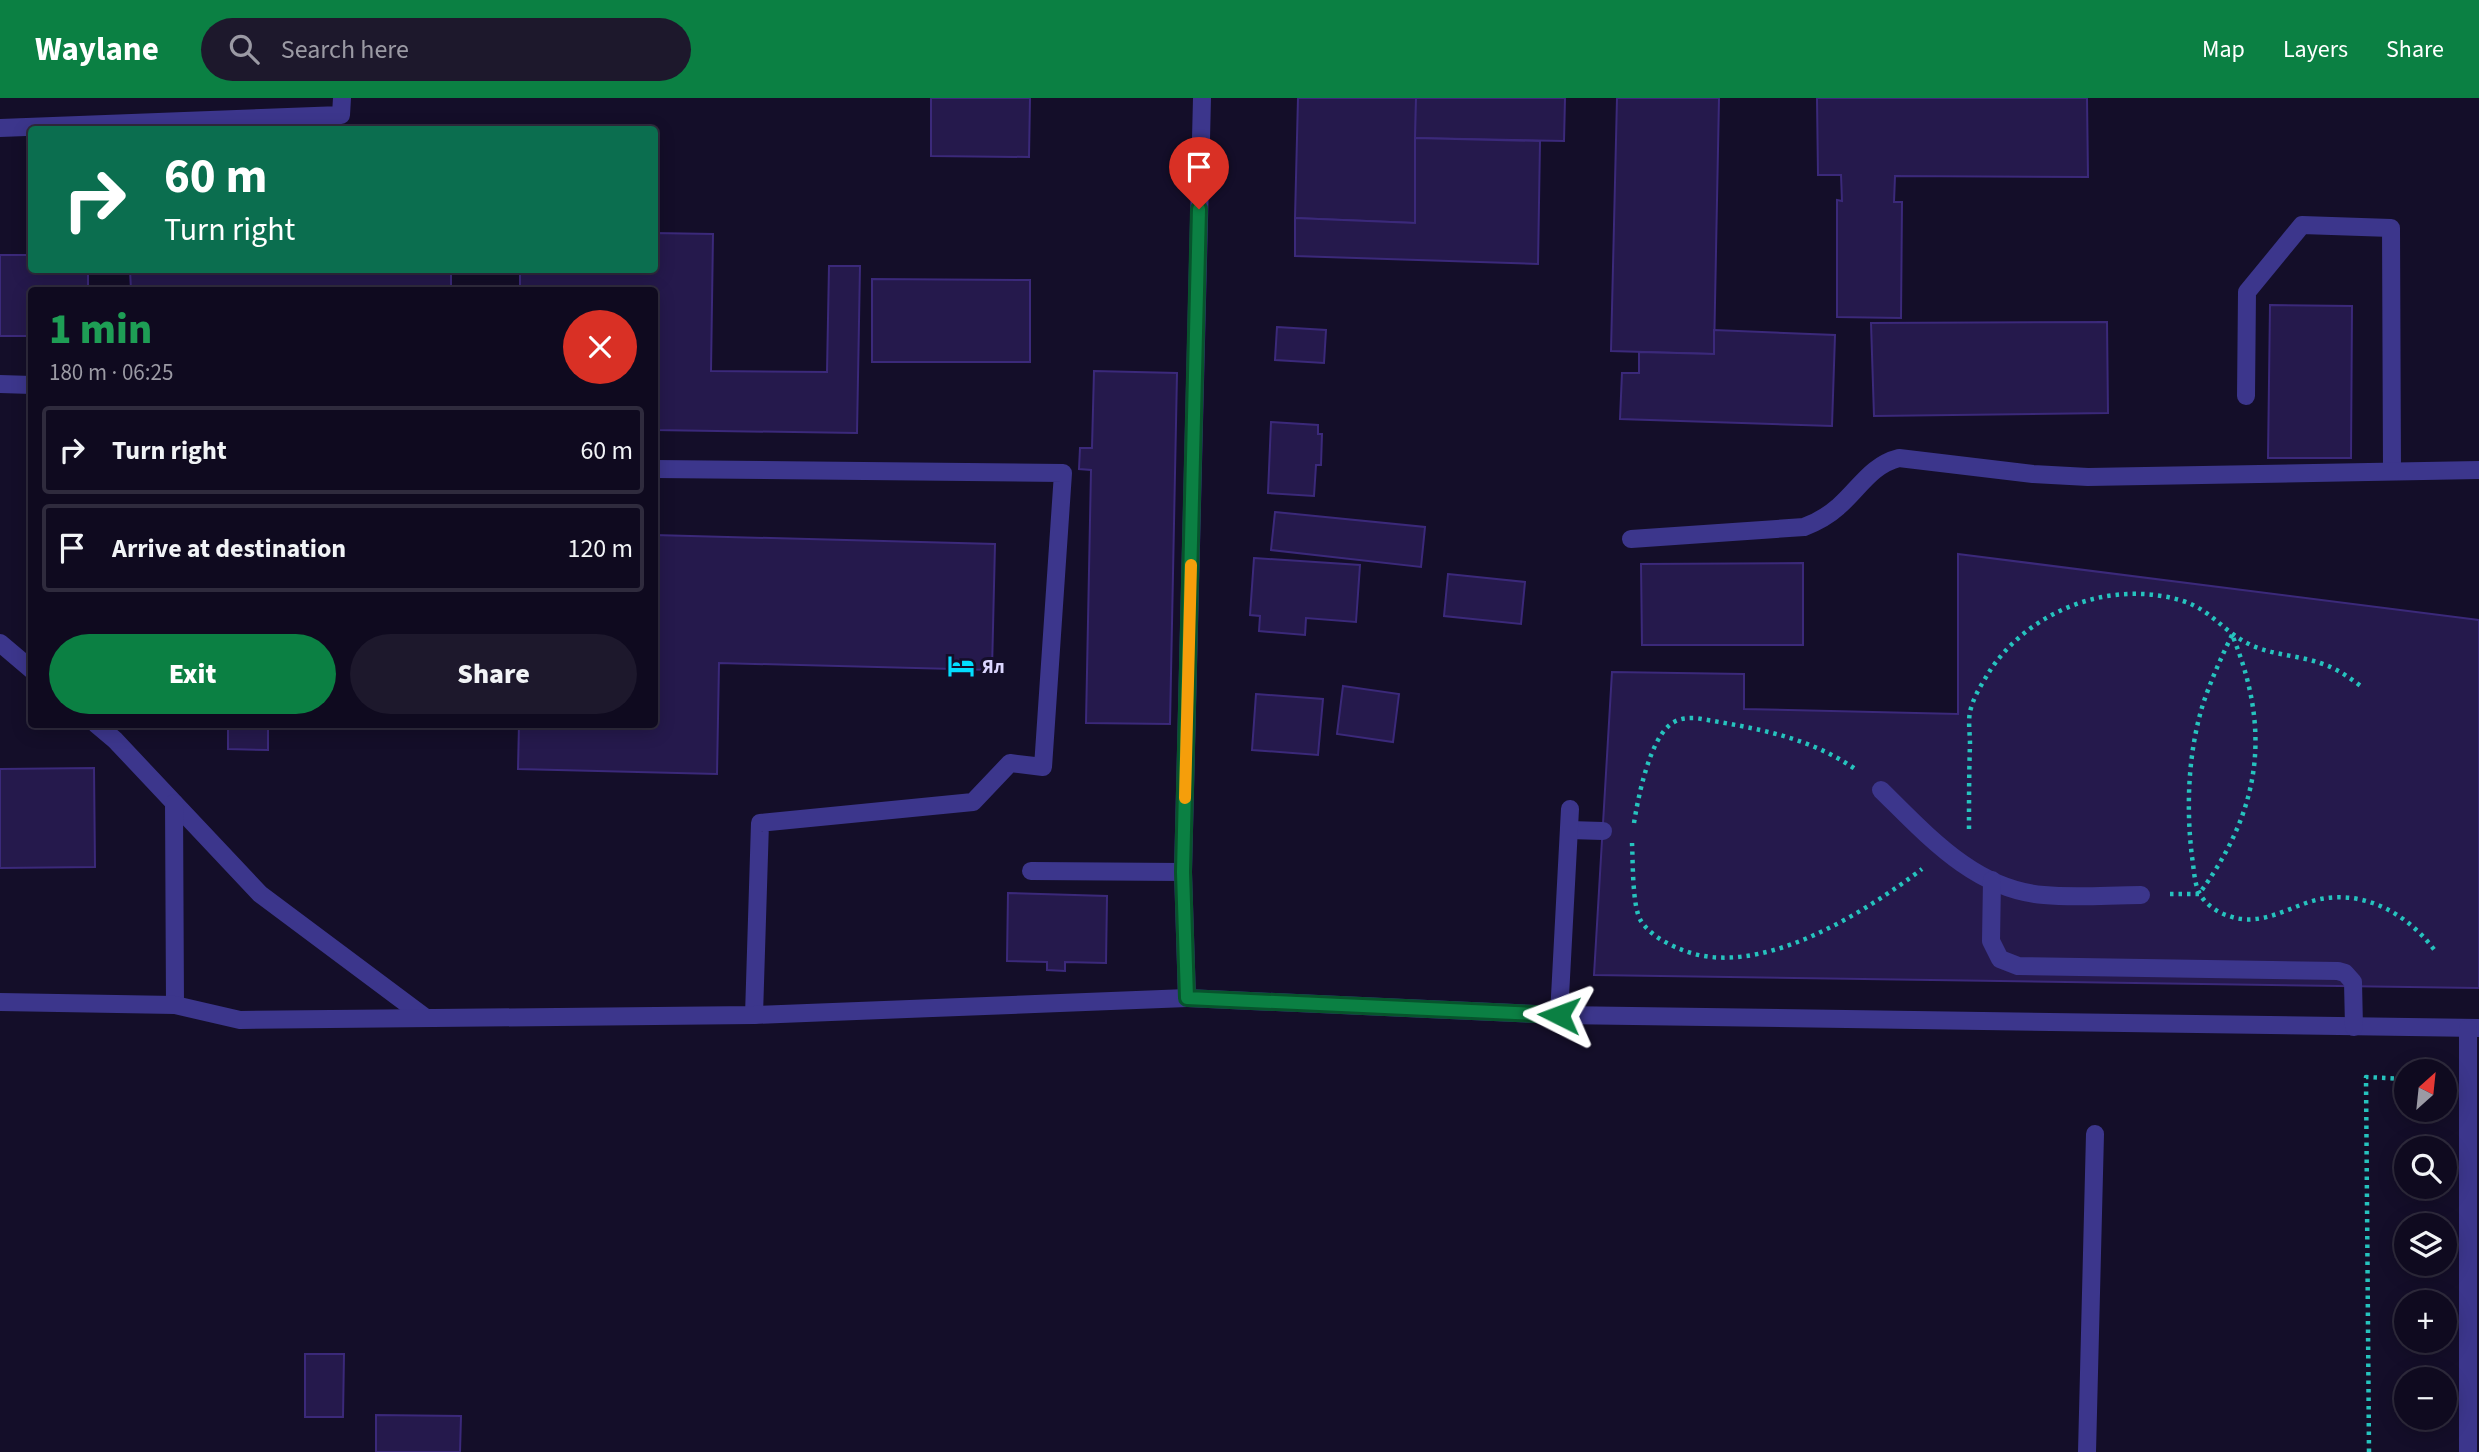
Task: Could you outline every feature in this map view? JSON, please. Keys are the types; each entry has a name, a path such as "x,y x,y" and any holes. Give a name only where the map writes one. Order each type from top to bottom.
{"lane":[{"path":"52,126 341,115 342,98"},
{"path":"1187,998 1183,872 1202,98"},
{"path":"0,128 28,127"},
{"path":"2246,396 2247,292 2302,225 2391,228 2392,471"},
{"path":"0,384 28,385"},
{"path":"1631,539 1804,527 1823,519 1840,506 1872,471 1886,461 1899,458 2067,476 2479,470"},
{"path":"658,469 1063,473 1043,767 1010,763 973,802 760,823 754,1015"},
{"path":"0,643 28,667"},
{"path":"115,732 174,803 260,894 426,1018"},
{"path":"1881,790 1945,851 1969,868 1993,880 2026,892 2044,895 2141,895"},
{"path":"174,803 176,1005"},
{"path":"1559,1015 1570,809"},
{"path":"1569,830 1603,831"},
{"path":"1031,871 1183,872"},
{"path":"1993,880 1992,941 2000,959 2018,966 2345,972 2353,982 2354,1027"},
{"path":"0,1003 176,1005 240,1020 754,1015 1187,998 1559,1015 2474,1028 2468,1452"},
{"path":"2087,1452 2095,1134"}],"path":[{"path":"1969,868 1970,712 1982,684 2001,655 2028,629 2075,603 2111,594 2146,594 2182,601 2203,610 2217,619 2232,635 2260,649 2327,666 2348,676 2362,687"},
{"path":"2199,894 2220,866 2236,835 2248,803 2254,769 2256,735 2253,701 2245,667 2232,635"},
{"path":"2232,635 2202,706 2193,747 2189,832 2199,894 2212,907 2228,916 2245,920 2262,919 2309,902 2332,898 2357,899 2381,906 2402,917 2421,932 2436,952"},
{"path":"1634,830 1637,804 1648,765 1661,736 1673,723 1683,719 1696,718 1777,732 1808,743 1855,769 1881,790"},
{"path":"1632,842 1633,882 1640,920 1670,945 1689,953 1714,958 1748,955 1797,942 1832,927 1885,897 1945,851"},
{"path":"2369,1452 2366,1077 2394,1078"}],"building":[{"path":"931,98 1030,98 1029,157 931,156"},
{"path":"1298,98 1416,98 1415,223 1295,218"},
{"path":"1416,98 1565,98 1564,141 1415,138"},
{"path":"1617,98 1719,98 1714,354 1611,351"},
{"path":"1817,98 2087,98 2088,177 1895,176 1894,202 1902,202 1901,318 1837,317 1837,200 1842,201 1841,175 1818,175"},
{"path":"1415,138 1540,141 1538,264 1295,256 1295,218 1415,223"},
{"path":"658,233 713,234 711,371 827,372 829,266 860,266 857,433 658,430 658,287 520,287 520,273 658,273"},
{"path":"0,255 28,255 28,273 88,273 88,287 28,287 28,336 0,336"},
{"path":"130,273 451,273 451,287 131,287"},
{"path":"872,279 1030,280 1030,362 872,362"},
{"path":"2270,305 2352,306 2351,458 2268,458"},
{"path":"2107,322 2108,413 1874,416 1871,323"},
{"path":"1277,327 1326,330 1324,363 1275,360"},
{"path":"1714,330 1835,335 1832,426 1620,419 1622,373 1639,373 1639,352 1714,354"},
{"path":"1094,371 1177,373 1170,724 1086,723 1091,470 1079,469 1080,448 1092,448"},
{"path":"1271,422 1318,425 1318,434 1322,434 1321,465 1316,465 1314,496 1268,493"},
{"path":"1275,512 1425,527 1421,567 1271,550"},
{"path":"658,535 995,544 992,670 719,663 717,774 518,769 519,728 658,728"},
{"path":"1958,554 2479,620 2479,988 1594,975 1612,672 1744,674 1744,709 1958,714"},
{"path":"1254,558 1360,565 1356,622 1306,618 1305,635 1259,631 1260,616 1250,615"},
{"path":"1803,563 1803,645 1642,645 1641,564"},
{"path":"1448,574 1525,582 1521,624 1444,616"},
{"path":"1343,686 1399,694 1393,742 1337,734"},
{"path":"1256,694 1323,699 1318,755 1252,750"},
{"path":"228,728 268,728 268,750 228,749"},
{"path":"94,768 95,867 0,868 0,769"},
{"path":"1008,893 1107,896 1106,963 1065,962 1065,971 1047,970 1047,962 1007,961"},
{"path":"305,1354 344,1354 343,1417 305,1417"},
{"path":"376,1415 461,1416 460,1452 376,1452"}],"slow traffic":[{"path":"1185,798 1191,565"}],"place":[{"name":"Ял","path":"961,666"}],"route":[{"path":"1199,209 1183,872 1187,998 1559,1015"}]}
